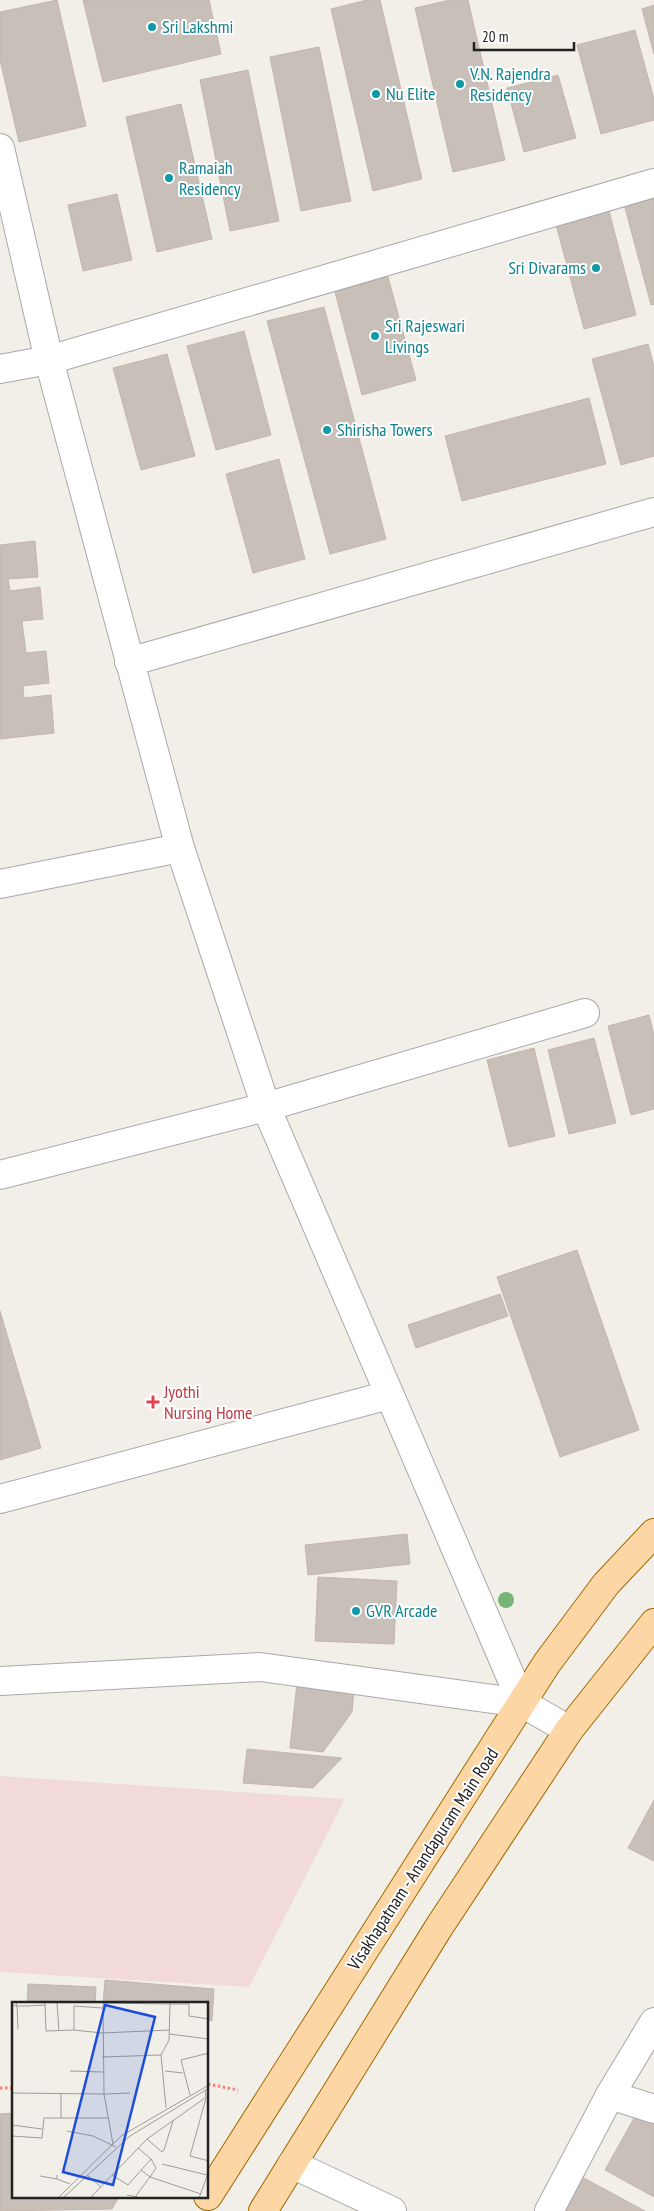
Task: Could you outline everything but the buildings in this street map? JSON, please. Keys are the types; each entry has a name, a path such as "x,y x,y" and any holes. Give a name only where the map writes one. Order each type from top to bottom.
{"main road":[{"name":"Visakhapatnam - Anandapuram Main Road","path":"209,2194 547,1664 606,1584 654,1533"},
{"path":"263,2211 439,1927 569,1730 654,1623"},
{"name":"Visakhapatnam - Anandapuram Main Road","path":"198,2211 206,2198"}],"street":[{"path":"0,148 49,360 180,848 266,1107 522,1703"},
{"path":"0,369 49,360 654,183"},
{"path":"129,662 654,512"},
{"path":"0,884 180,848"},
{"path":"0,1175 266,1107 585,1012"},
{"path":"0,1499 389,1395"},
{"path":"0,1681 260,1668 522,1703 569,1730"},
{"path":"549,2211 610,2094 654,2022"},
{"path":"610,2094 654,2109"},
{"path":"292,2164 392,2211"}],"shaded area":[{"path":"0,1776 345,1799 249,1987 0,1972"}],"place":[{"name":"Sri Lakshmi","path":"152,27"},
{"name":"V.N. Rajendra Residency","path":"460,84"},
{"name":"Nu Elite","path":"376,94"},
{"name":"Ramaiah Residency","path":"169,178"},
{"name":"Sri Divarams","path":"596,268"},
{"name":"Sri Rajeswari Livings","path":"375,336"},
{"name":"Shirisha Towers","path":"327,430"},
{"name":"Jyothi Nursing Home","path":"153,1402"},
{"name":"GVR Arcade","path":"356,1611"}]}
